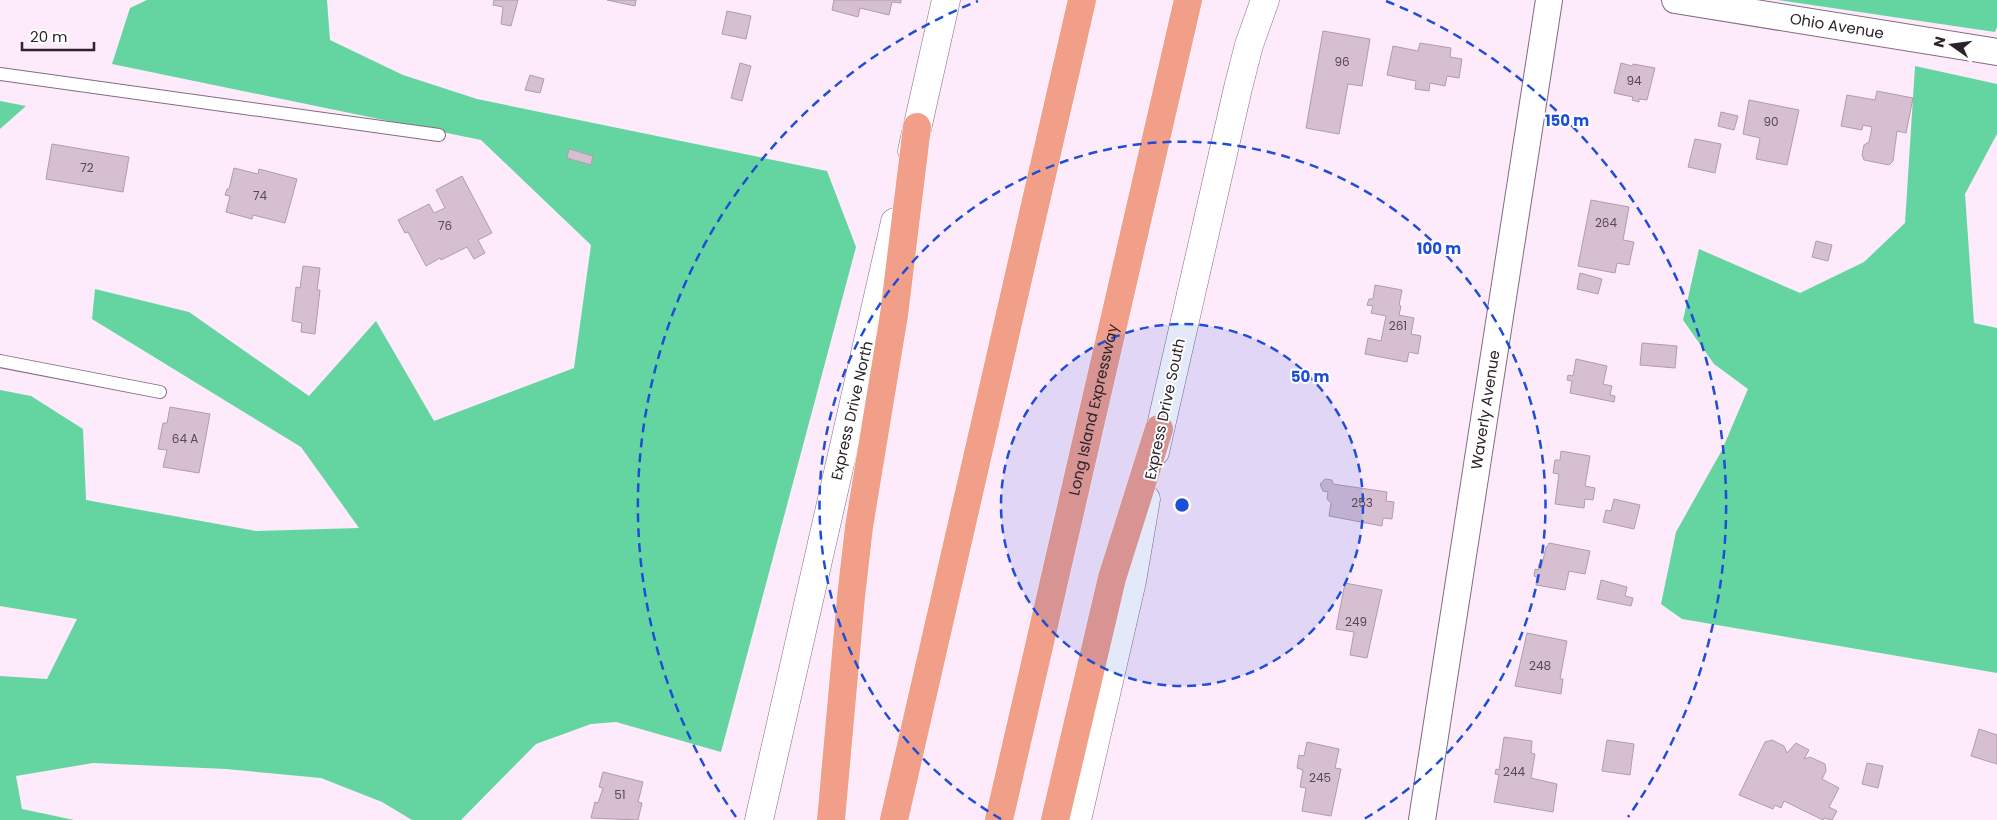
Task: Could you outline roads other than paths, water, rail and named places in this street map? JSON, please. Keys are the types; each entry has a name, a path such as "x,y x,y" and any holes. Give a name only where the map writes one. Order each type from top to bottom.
{"highway":[{"path":"894,820 1082,0"},
{"name":"Long Island Expressway","path":"999,820 1188,0"},
{"path":"831,820 858,537 894,315 917,127"},
{"path":"1055,820 1112,578 1159,430"}],"main road":[{"name":"Express Drive North","path":"759,820 946,0"},
{"name":"Express Drive South","path":"1077,820 1132,580 1159,430 1238,88 1249,45 1265,0"}],"street":[{"name":"Waverly Avenue","path":"1422,820 1549,0"},
{"name":"Ohio Avenue","path":"1675,0 1997,52"}],"lane":[{"path":"0,74 439,135"},
{"path":"0,361 160,392"}]}
